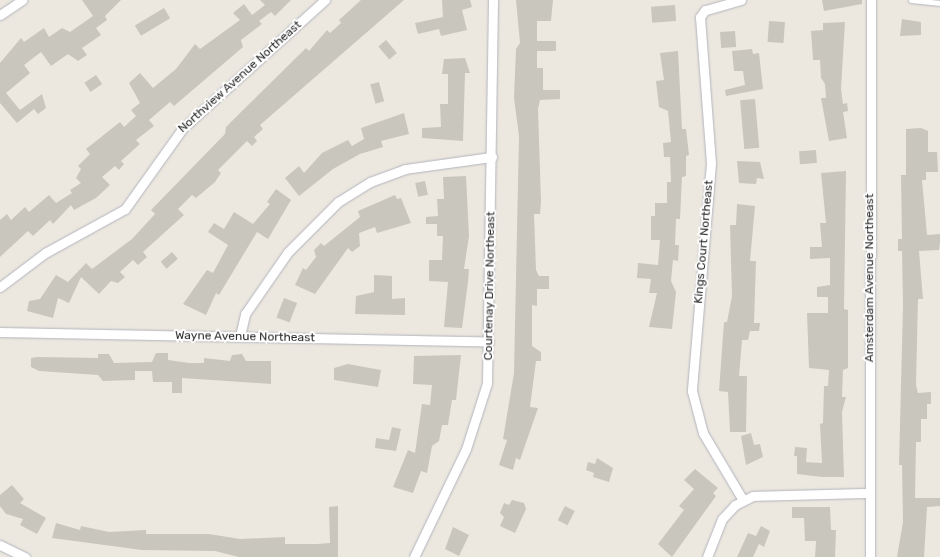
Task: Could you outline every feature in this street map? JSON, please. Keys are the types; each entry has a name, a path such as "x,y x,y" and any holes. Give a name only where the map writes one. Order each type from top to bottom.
{"street":[{"path":"0,16 22,0"},
{"name":"Northview Avenue Northeast","path":"0,287 46,253 125,209 182,129 325,0"},
{"name":"Courtenay Drive Northeast","path":"414,557 477,422 487,383 493,0"},
{"name":"Kings Court Northeast","path":"741,0 706,10 700,17 711,163 692,391 703,433 743,500"},
{"name":"Amsterdam Avenue Northeast","path":"870,557 871,0"},
{"path":"240,336 245,314 288,252 338,202 370,182 405,169 492,157"},
{"name":"Wayne Avenue Northeast","path":"0,332 489,342"},
{"path":"707,557 722,519 743,500 766,494 870,493"},
{"path":"0,545 25,557"}],"lane":[{"path":"911,0 940,3"}],"building":[{"path":"82,0 121,0 105,16 107,20 96,28 101,35 82,48 87,55 78,61 68,54 51,66 41,52 24,65 30,73 6,93 20,110 42,94 46,108 38,114 34,109 17,123 0,103 0,63 21,38 24,42 44,28 49,37 62,28 70,32 93,16"},
{"path":"260,0 291,0 275,16 271,12 259,21 262,24 241,40 243,47 174,106 170,102 149,120 154,126 136,140 140,144 121,161 124,164 119,170 115,166 102,177 110,185 96,198 74,210 71,205 53,224 50,220 33,236 28,231 0,257 0,220 7,214 11,220 25,207 29,212 49,195 56,203 72,193 70,190 81,183 76,178 81,169 78,166 90,154 86,149 120,122 124,127 136,116 131,110 140,103 129,83 140,73 153,88 176,69 195,44 200,49 240,20 233,13 244,4 252,15 265,5"},
{"path":"361,0 404,0 260,125 263,129 254,137 257,141 252,146 247,141 218,170 221,173 215,182 196,198 192,195 178,209 184,215 143,252 147,257 138,265 133,260 120,272 125,277 118,283 111,281 99,294 81,277 69,303 58,298 53,318 27,311 29,301 40,299 56,275 68,282 86,263 92,269 132,239 155,214 151,210 225,134 226,127 306,48 309,51 327,30 330,33 341,23 339,20"},
{"path":"442,0 470,0 472,7 462,10 467,30 441,36 439,29 418,34 415,23 443,17"},
{"path":"516,0 553,0 551,21 537,21 537,41 556,41 556,51 537,51 537,68 543,68 543,90 560,90 560,99 540,100 538,109 541,201 540,214 534,214 536,270 539,276 549,276 549,289 537,289 537,306 532,305 532,346 541,352 541,361 536,361 530,407 538,408 520,460 516,458 513,470 499,465 507,440 503,439 514,373 519,136 514,98 516,49 520,43"},
{"path":"822,0 862,0 862,4 824,11"},
{"path":"675,5 676,21 652,23 651,7"},
{"path":"164,8 170,18 141,36 135,26"},
{"path":"902,19 921,22 921,35 900,36"},
{"path":"769,21 785,22 783,43 768,42"},
{"path":"845,22 841,89 843,104 847,103 848,111 843,112 847,138 829,141 821,98 826,98 825,84 821,78 820,60 813,60 811,31 823,30 823,23"},
{"path":"735,31 736,47 721,48 720,32"},
{"path":"386,40 397,53 389,59 378,46"},
{"path":"752,49 753,54 759,53 763,89 726,96 725,90 745,85 743,71 734,71 732,51"},
{"path":"678,51 682,129 686,129 689,155 686,156 686,176 682,177 680,219 676,219 675,245 679,245 678,261 673,260 671,281 676,292 672,329 649,327 657,293 649,293 651,279 637,278 638,263 658,265 660,240 651,240 651,216 655,216 655,203 667,203 667,182 671,182 670,157 664,157 663,143 671,142 668,111 659,107 656,81 664,80 660,53"},
{"path":"465,58 470,73 465,73 463,141 422,138 422,128 441,127 440,104 448,104 448,74 442,74 444,59"},
{"path":"96,75 102,84 91,92 84,83"},
{"path":"379,82 384,101 375,104 370,84"},
{"path":"755,99 759,148 744,149 740,100"},
{"path":"404,113 409,134 381,141 383,147 360,154 333,169 299,196 285,178 299,166 304,173 322,153 348,140 352,146 364,139 361,128"},
{"path":"921,128 928,131 928,152 937,152 938,172 926,172 926,180 922,180 927,235 940,234 940,243 939,250 919,251 923,299 918,299 916,385 918,393 931,392 931,404 927,404 927,419 921,419 921,442 916,442 915,498 940,498 940,506 927,507 924,557 897,557 903,522 902,465 899,465 903,305 902,251 898,251 898,239 902,239 901,175 906,175 906,129"},
{"path":"816,150 817,163 800,164 799,151"},
{"path":"737,161 760,162 764,179 757,178 756,184 739,183"},
{"path":"846,171 844,309 848,310 848,368 843,370 842,397 846,397 842,412 844,477 822,477 797,474 797,456 794,456 795,447 807,448 806,462 822,463 820,424 823,423 824,386 828,386 829,370 809,368 807,313 828,313 828,297 817,297 817,287 830,285 830,258 810,259 810,247 822,247 820,223 826,223 821,173"},
{"path":"466,176 469,236 464,269 469,269 462,328 444,327 448,282 429,281 429,260 442,260 443,236 437,236 437,224 426,224 426,217 438,216 437,199 444,199 443,177"},
{"path":"425,181 428,195 418,197 415,183"},
{"path":"276,189 291,200 268,239 257,232 219,295 216,293 206,315 183,304 207,270 213,273 228,245 208,232 214,223 224,229 234,212 253,224 270,204 267,202"},
{"path":"395,195 397,199 401,198 411,223 377,233 375,227 359,233 360,246 352,252 348,248 315,294 295,285 303,268 306,270 316,257 314,250 321,243 324,246 360,217 358,211"},
{"path":"737,204 755,206 750,261 756,261 754,323 760,323 759,331 750,331 748,340 742,340 739,376 747,376 746,432 730,432 728,392 719,391 724,322 727,322 732,296 730,225 736,225"},
{"path":"172,252 178,259 167,269 161,262"},
{"path":"374,275 392,276 392,299 405,298 405,315 355,314 356,296 374,292"},
{"path":"284,298 297,303 290,323 276,318"},
{"path":"156,353 168,353 168,360 189,363 204,363 204,358 230,361 232,355 242,354 246,361 271,361 271,384 182,378 182,393 172,393 172,382 153,382 152,371 135,371 135,380 103,381 98,375 39,371 31,367 31,358 37,357 98,358 98,354 109,354 114,363 152,362"},
{"path":"461,355 456,400 452,400 448,425 442,425 439,441 432,446 427,473 421,471 413,493 393,487 408,450 415,453 422,404 430,405 432,385 413,384 414,356"},
{"path":"348,364 381,370 378,387 334,380 334,368"},
{"path":"392,427 401,429 396,451 375,448 376,438 389,440"},
{"path":"751,433 754,445 760,444 763,457 746,465 741,436"},
{"path":"597,458 613,468 609,482 593,477 594,473 586,470 588,462 595,464"},
{"path":"695,469 718,488 713,493 716,496 672,557 658,544 684,510 679,506 694,489 684,480"},
{"path":"12,485 24,499 20,503 46,518 37,534 20,525 23,519 6,514 0,506 0,495"},
{"path":"512,500 524,503 526,509 515,533 500,526 504,517 500,513 504,503 509,505"},
{"path":"338,506 338,557 239,557 215,551 142,550 52,538 56,523 80,530 81,526 109,532 146,530 146,534 209,534 240,539 285,537 285,544 330,543 329,507"},
{"path":"565,506 575,511 568,525 558,520"},
{"path":"792,507 830,507 831,530 836,530 835,557 815,557 816,541 805,541 804,518 792,518"},
{"path":"761,526 770,531 764,547 759,544 753,557 737,557 748,533 756,536"},
{"path":"453,527 469,535 459,556 445,549"}]}
